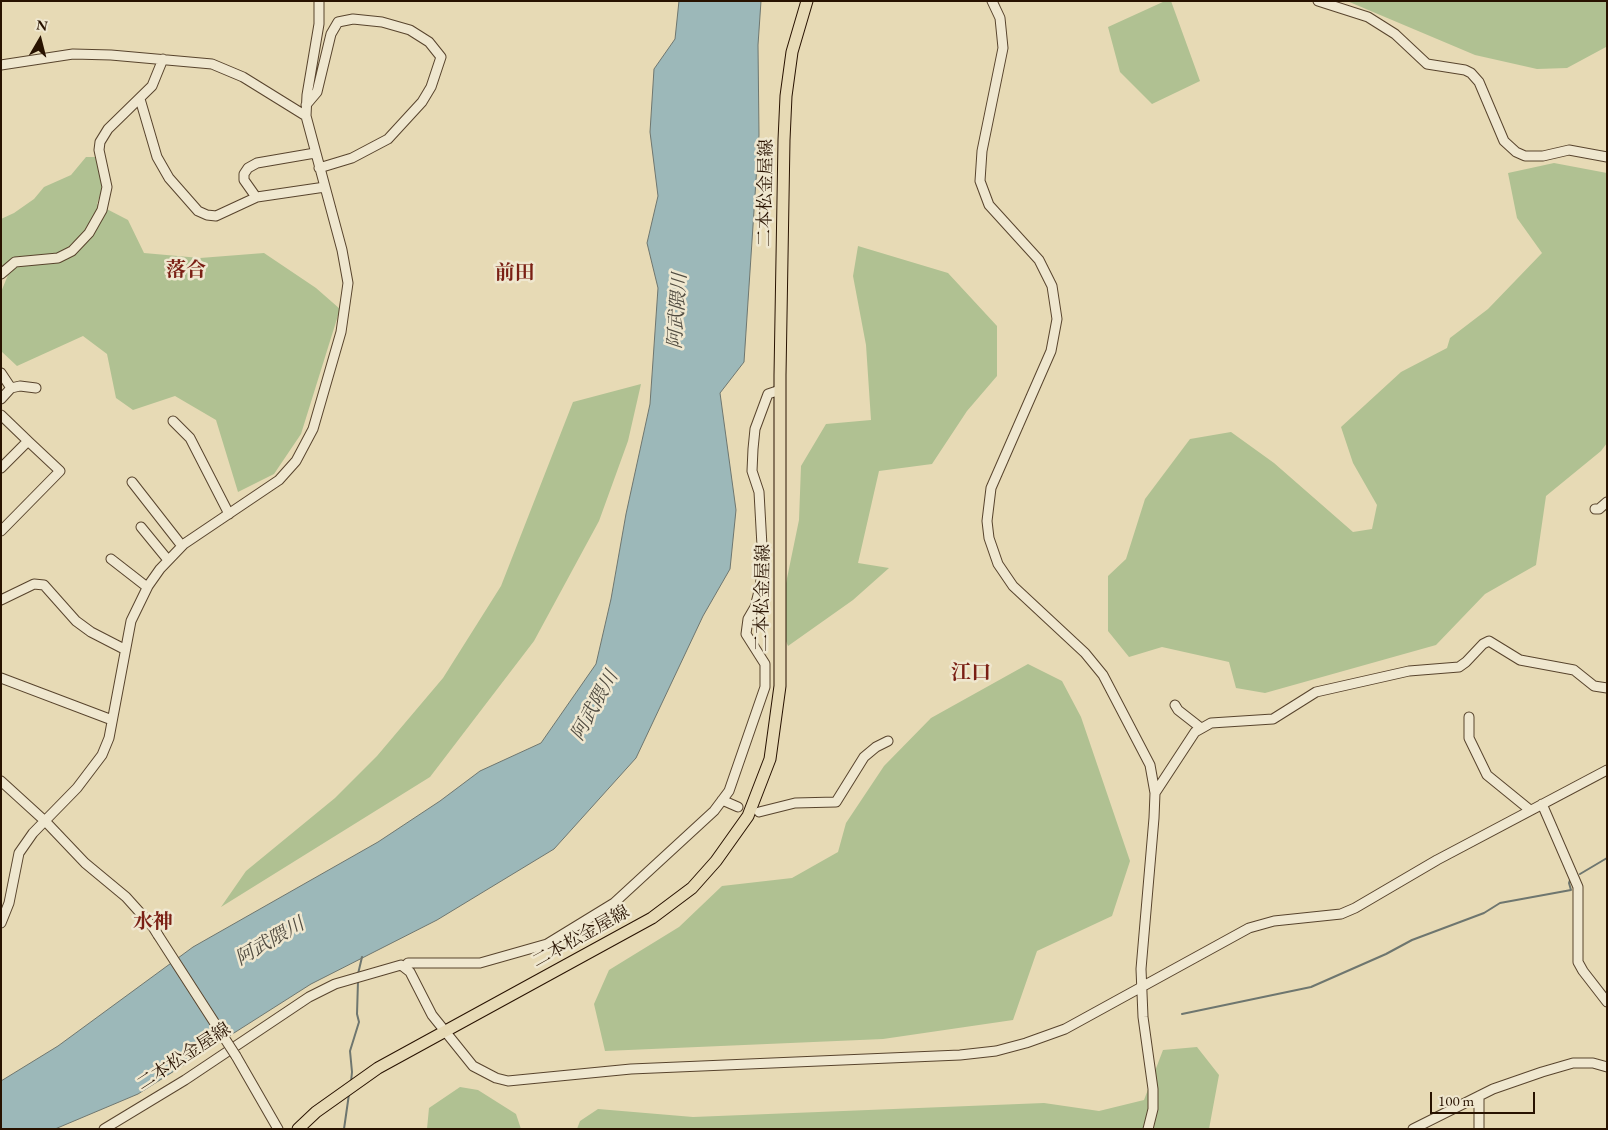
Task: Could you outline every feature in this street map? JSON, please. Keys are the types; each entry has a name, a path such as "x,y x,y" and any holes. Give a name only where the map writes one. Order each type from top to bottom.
{"main road":[{"name":"二本松金屋線","path":"298,1129 316,1112 378,1068 444,1030 652,918 692,888 716,860 748,816 770,759 780,686 780,390 786,96 792,52 807,1"}],"street":[{"path":"1,923 9,904 19,853 33,833 46,822 77,788 102,755 112,720 124,649 131,621 147,588 168,560 182,546 264,490 288,471 296,461 312,430 341,332 348,283 342,250 314,153 306,116 306,105 319,24 319,1"},
{"path":"992,1 1000,18 1003,48 982,151 980,181 990,205 1039,260 1052,286 1057,319 1052,351 991,488 987,521 989,538 998,564 1012,586 1085,652 1103,675 1150,765 1155,793 1142,986 1143,1017 1153,1088 1152,1109 1148,1129"},
{"path":"1318,1 1368,17 1394,34 1427,64 1465,70 1470,73 1479,82 1504,141 1516,152 1525,156 1543,156 1569,150 1607,157"},
{"path":"306,105 317,92 331,34 338,22 352,20 382,22 410,30 429,42 441,56 431,88 422,102 388,139 352,158 319,168"},
{"path":"1,65 73,54 212,64 243,76 306,116"},
{"path":"1,274 15,262 58,258 72,251 89,233 102,210 107,187 98,150 100,142 108,129 152,86 163,59"},
{"path":"140,99 157,157 169,178 198,211 216,216 256,197 325,187"},
{"path":"256,197 244,180 244,174 248,168 257,163 314,153"},
{"path":"1,373 11,388"},
{"path":"1,399 11,388 31,386 36,388"},
{"name":"二本松金屋線","path":"104,1129 185,1080 309,997 335,984 396,966 405,966 408,963 480,962 547,944 614,903 714,811 734,780 766,687 765,664 746,634 748,619 755,606 760,587 763,564 759,492 752,471 753,449 755,429 768,394 780,390"},
{"path":"1,415 60,471 1,530"},
{"path":"173,420 190,438 229,514"},
{"path":"1,468 28,441"},
{"path":"132,482 182,546"},
{"path":"1596,509 1599,509 1607,502"},
{"path":"141,527 168,560"},
{"path":"112,559 147,588"},
{"path":"1,600 34,584 44,585 76,621 91,632 124,649"},
{"path":"1155,793 1194,732 1211,723 1273,719 1316,692 1409,671 1458,667 1466,662 1483,644 1489,641 1520,660 1574,670 1594,686 1607,688"},
{"path":"1,678 112,720"},
{"path":"1175,704 1178,710 1201,728"},
{"path":"1469,718 1469,738 1487,775 1530,810"},
{"path":"759,812 795,803 836,802 864,757 876,747 888,741"},
{"path":"405,966 414,977 432,1015 473,1066 496,1078 508,1081 631,1069 960,1055 996,1051 1065,1029 1249,928 1274,921 1341,914 1355,908 1437,860 1607,770"},
{"path":"1,781 46,822 85,862 126,897 153,927 236,1056 278,1129"},
{"path":"722,800 738,807"},
{"path":"1542,804 1578,887 1578,962 1583,972 1607,1002"},
{"path":"1413,1129 1479,1096 1542,1072 1573,1063 1593,1063 1607,1067"},
{"path":"1479,1096 1479,1129"}],"green space":[{"path":"1165,1 1171,1 1200,81 1152,104 1120,72 1108,27"},
{"path":"1347,1 1607,1 1606,47 1567,68 1537,69 1475,55"},
{"path":"86,157 95,157 101,171 102,189 97,204 128,220 144,253 200,258 264,253 316,288 340,309 301,434 274,474 238,492 216,420 175,396 133,410 116,398 107,354 83,336 17,366 1,351 1,292 8,275 1,270 1,219 14,213 34,199 44,187 71,175"},
{"path":"1554,163 1607,173 1607,443 1601,451 1546,496 1536,565 1485,594 1436,645 1265,693 1236,688 1229,662 1162,647 1129,657 1108,631 1108,576 1126,559 1145,499 1190,439 1231,432 1274,463 1353,532 1372,529 1377,505 1353,463 1341,427 1401,372 1447,348 1450,338 1488,309 1542,253 1517,218 1508,173"},
{"path":"858,246 948,273 997,326 997,376 967,411 932,464 879,471 858,563 889,568 853,600 788,646 778,622 799,520 801,466 826,424 871,420 866,345 853,276"},
{"path":"641,384 628,441 599,521 534,641 430,777 221,907 246,871 335,798 377,756 443,678 501,586 573,402"},
{"path":"1028,664 1062,681 1081,717 1130,861 1112,916 1037,951 1013,1020 883,1039 605,1051 594,1004 609,970 679,927 722,886 792,878 838,852 846,823 884,766 931,718"},
{"path":"1197,1047 1219,1075 1209,1129 577,1129 580,1121 598,1109 693,1117 1044,1103 1099,1111 1144,1100 1163,1050"},
{"path":"460,1087 478,1090 516,1114 521,1129 427,1129 429,1108"}],"water":[{"name":"阿武隈川","path":"679,1 761,1 758,45 759,135 744,362 720,393 736,510 730,569 703,616 636,758 554,849 437,920 311,984 138,1094 55,1129 1,1129 1,1081 58,1046 193,947 378,842 440,801 480,771 541,743 596,664 650,404 658,288 647,243 658,196 650,132 654,69 675,39"}],"waterway":[{"path":"1580,874 1607,858"},
{"path":"1182,1014 1311,987 1386,954 1412,940 1484,913 1500,903 1571,890 1570,880"},
{"path":"358,974 362,957"},
{"path":"351,1082 350,1051 359,1022 357,1014 358,981"},
{"path":"344,1129 349,1094"}],"district":[{"name":"落合","path":"186,271"},
{"name":"前田","path":"515,274"},
{"name":"江口","path":"971,674"},
{"name":"水神","path":"153,923"}]}
